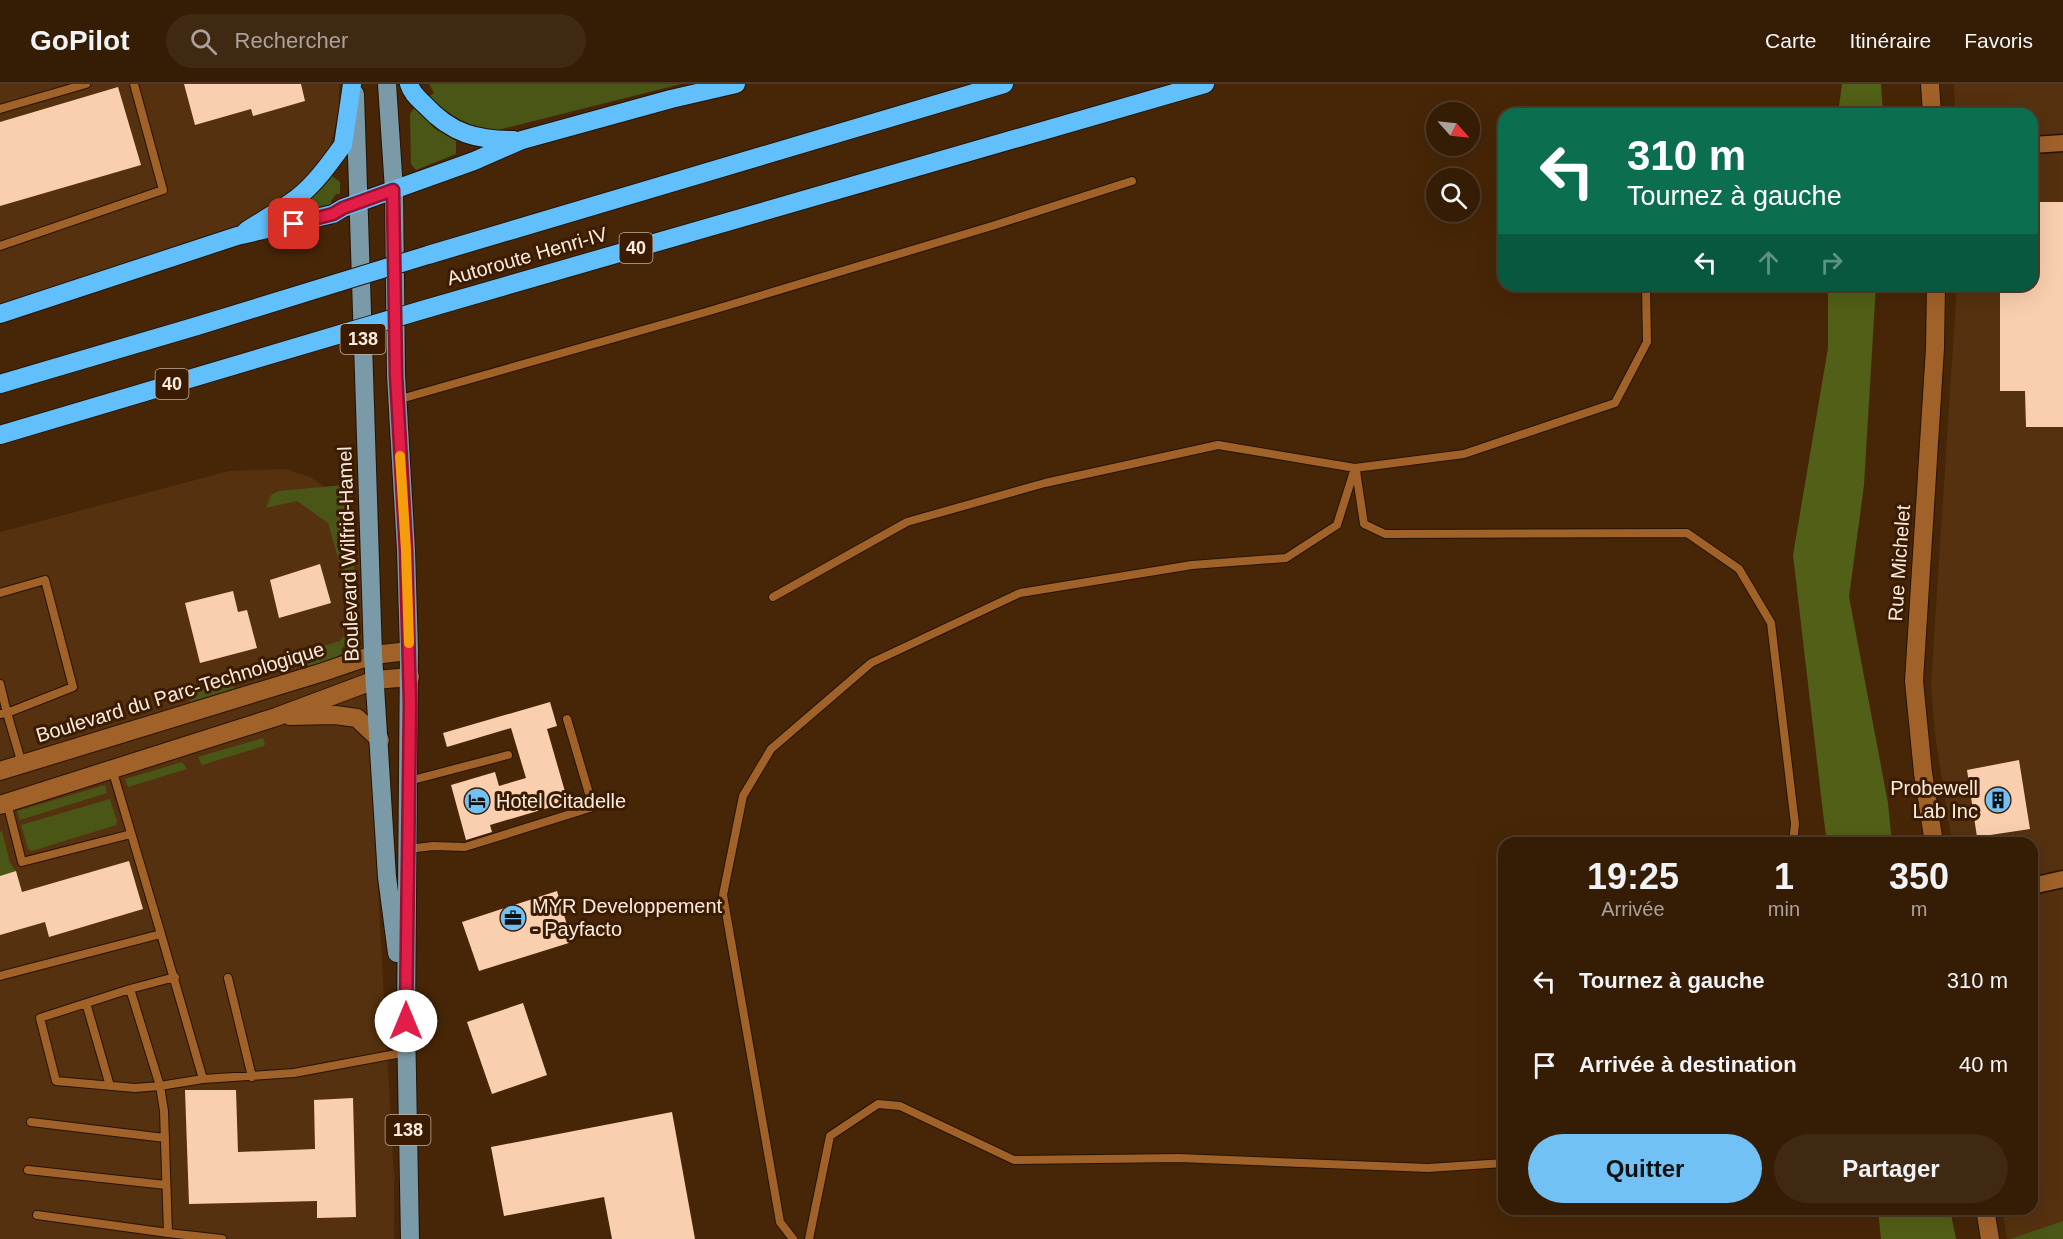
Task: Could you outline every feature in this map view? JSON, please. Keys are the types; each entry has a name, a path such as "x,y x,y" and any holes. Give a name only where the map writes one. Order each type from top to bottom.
{"highway":[{"path":"237,236 299,197 320,176 343,145 354,84"},
{"path":"409,84 413,94 452,129 487,140 522,140"},
{"path":"0,314 237,236 326,216 474,161 522,140 671,99 736,84"},
{"name":"Autoroute Henri-IV","path":"0,384 1004,84"},
{"name":"Autoroute Henri-IV","path":"0,435 429,308 1205,84"}],"main road":[{"name":"Boulevard Wilfrid-Hamel","path":"354,84 373,655 387,877 406,1021"},
{"name":"Boulevard Wilfrid-Hamel","path":"387,84 393,190 397,400 406,550 410,677 406,1021 410,1239"},
{"path":"1930,84 1932,108"},
{"name":"Rue Michelet","path":"1933,837 1923,772 1914,681 1934,359 1936,291"},
{"name":"Boulevard du Parc-Technologique","path":"0,771 315,675 373,655 409,651"},
{"path":"4,804 276,717 375,680 410,677"},
{"path":"276,717 335,715 357,718 380,740"},
{"path":"1986,1215 1990,1239"}],"street":[{"path":"2038,145 2063,143"},
{"path":"2038,885 2063,879"}],"lane":[{"path":"0,109 86,84"},
{"path":"0,246 163,190 134,84"},
{"path":"397,400 729,305 992,226 1132,181"},
{"path":"772,597 907,522 1045,483 1218,445 1355,468 1464,454 1615,403 1647,342 1646,291"},
{"path":"1355,468 1364,524 1384,534 1687,533 1739,569 1771,623 1795,824 1794,837"},
{"path":"793,1239 780,1222 723,895 744,796 771,749 872,663 1020,593 1192,565 1286,558 1337,525 1355,468"},
{"path":"0,593 45,580 73,687 3,714"},
{"path":"0,684 3,714 22,764"},
{"path":"408,849 433,846 465,847 593,807 567,719"},
{"path":"409,781 508,755"},
{"path":"112,770 204,1079"},
{"path":"4,804 22,862 131,834"},
{"path":"0,976 161,934"},
{"path":"175,977 40,1018 56,1081 135,1088 160,1086 204,1079 294,1073 407,1052"},
{"path":"228,978 252,1077"},
{"path":"130,989 160,1086 164,1111 168,1233"},
{"path":"86,1003 110,1086"},
{"path":"809,1239 830,1136 878,1104 900,1106 1014,1160 1179,1158 1428,1168 1498,1163"},
{"path":"31,1122 165,1138"},
{"path":"28,1170 166,1185"},
{"path":"37,1215 222,1239"}],"shaded area":[{"path":"0,84 339,84 339,111 328,156 274,212 230,230 0,305"},
{"path":"1954,84 2063,84 2063,1221 2010,1239 2007,1239 2003,1215 2038,1215 2038,837 1951,837 1935,734 1931,685 1957,291 2038,291 2038,108 1955,108"},
{"path":"287,469 312,478 338,497 350,515 359,546 394,1178 394,1239 0,1239 0,532 229,471"}],"green space":[{"path":"429,84 681,84 494,131 476,127 443,109 428,97 434,93"},
{"path":"1842,84 1881,84 1883,108 1839,108"},
{"path":"415,107 434,128 456,141 456,154 416,170 411,164 410,114"},
{"path":"332,176 340,182 340,194 336,194 331,201 332,204 305,210 302,205"},
{"path":"1828,291 1876,291 1864,485 1849,597 1888,803 1891,837 1826,837 1793,555 1828,348"},
{"path":"344,485 351,489 355,598 351,598 348,593 328,523 297,501 266,508 271,495 279,491"},
{"path":"356,620 350,639 341,649 342,653 335,658 300,669 294,656 296,654 340,641"},
{"path":"229,681 235,688 190,702 189,695 192,692"},
{"path":"263,738 264,746 202,765 198,757"},
{"path":"182,762 187,769 128,787 125,779"},
{"path":"105,785 107,793 20,820 17,811"},
{"path":"110,799 117,821 116,825 32,851 28,849 21,825"},
{"path":"2,831 10,863 16,871 0,876 0,832"},
{"path":"1879,1215 1951,1215 1956,1239 1881,1239"},
{"path":"2063,1221 2063,1239 2010,1239"}],"building":[{"path":"184,84 301,84 305,101 253,116 251,109 195,125"},
{"path":"118,87 141,165 0,206 0,122"},
{"path":"2038,202 2063,202 2063,427 2026,427 2025,391 2000,391 2000,291 2038,291"},
{"path":"320,564 331,603 279,618 270,580"},
{"path":"233,591 238,612 247,610 257,648 200,663 185,603"},
{"path":"550,702 557,726 547,729 568,802 490,825 492,832 466,840 451,785 495,772 499,786 526,778 511,728 447,747 443,733"},
{"name":"Probewell Lab Inc","path":"2019,760 2030,829 1977,837 1967,770"},
{"path":"129,861 143,909 49,937 45,922 0,935 0,876 16,871 22,892"},
{"path":"557,891 572,942 479,971 462,922"},
{"path":"523,1003 547,1075 492,1094 467,1022"},
{"path":"185,1090 236,1090 238,1152 315,1149 314,1100 353,1098 356,1217 317,1218 317,1201 189,1204"},
{"path":"672,1112 695,1239 612,1239 604,1197 504,1216 491,1147"}],"slow traffic":[{"path":"400,456 409,643"}],"place":[{"name":"Probewell Lab Inc","path":"1998,800"},
{"name":"Hotel Citadelle","path":"477,801"},
{"name":"MYR Developpement - Payfacto","path":"513,918"}],"route":[{"path":"294,224 333,214 343,208 393,190 396,375 406,550 410,704 406,1021"}]}
